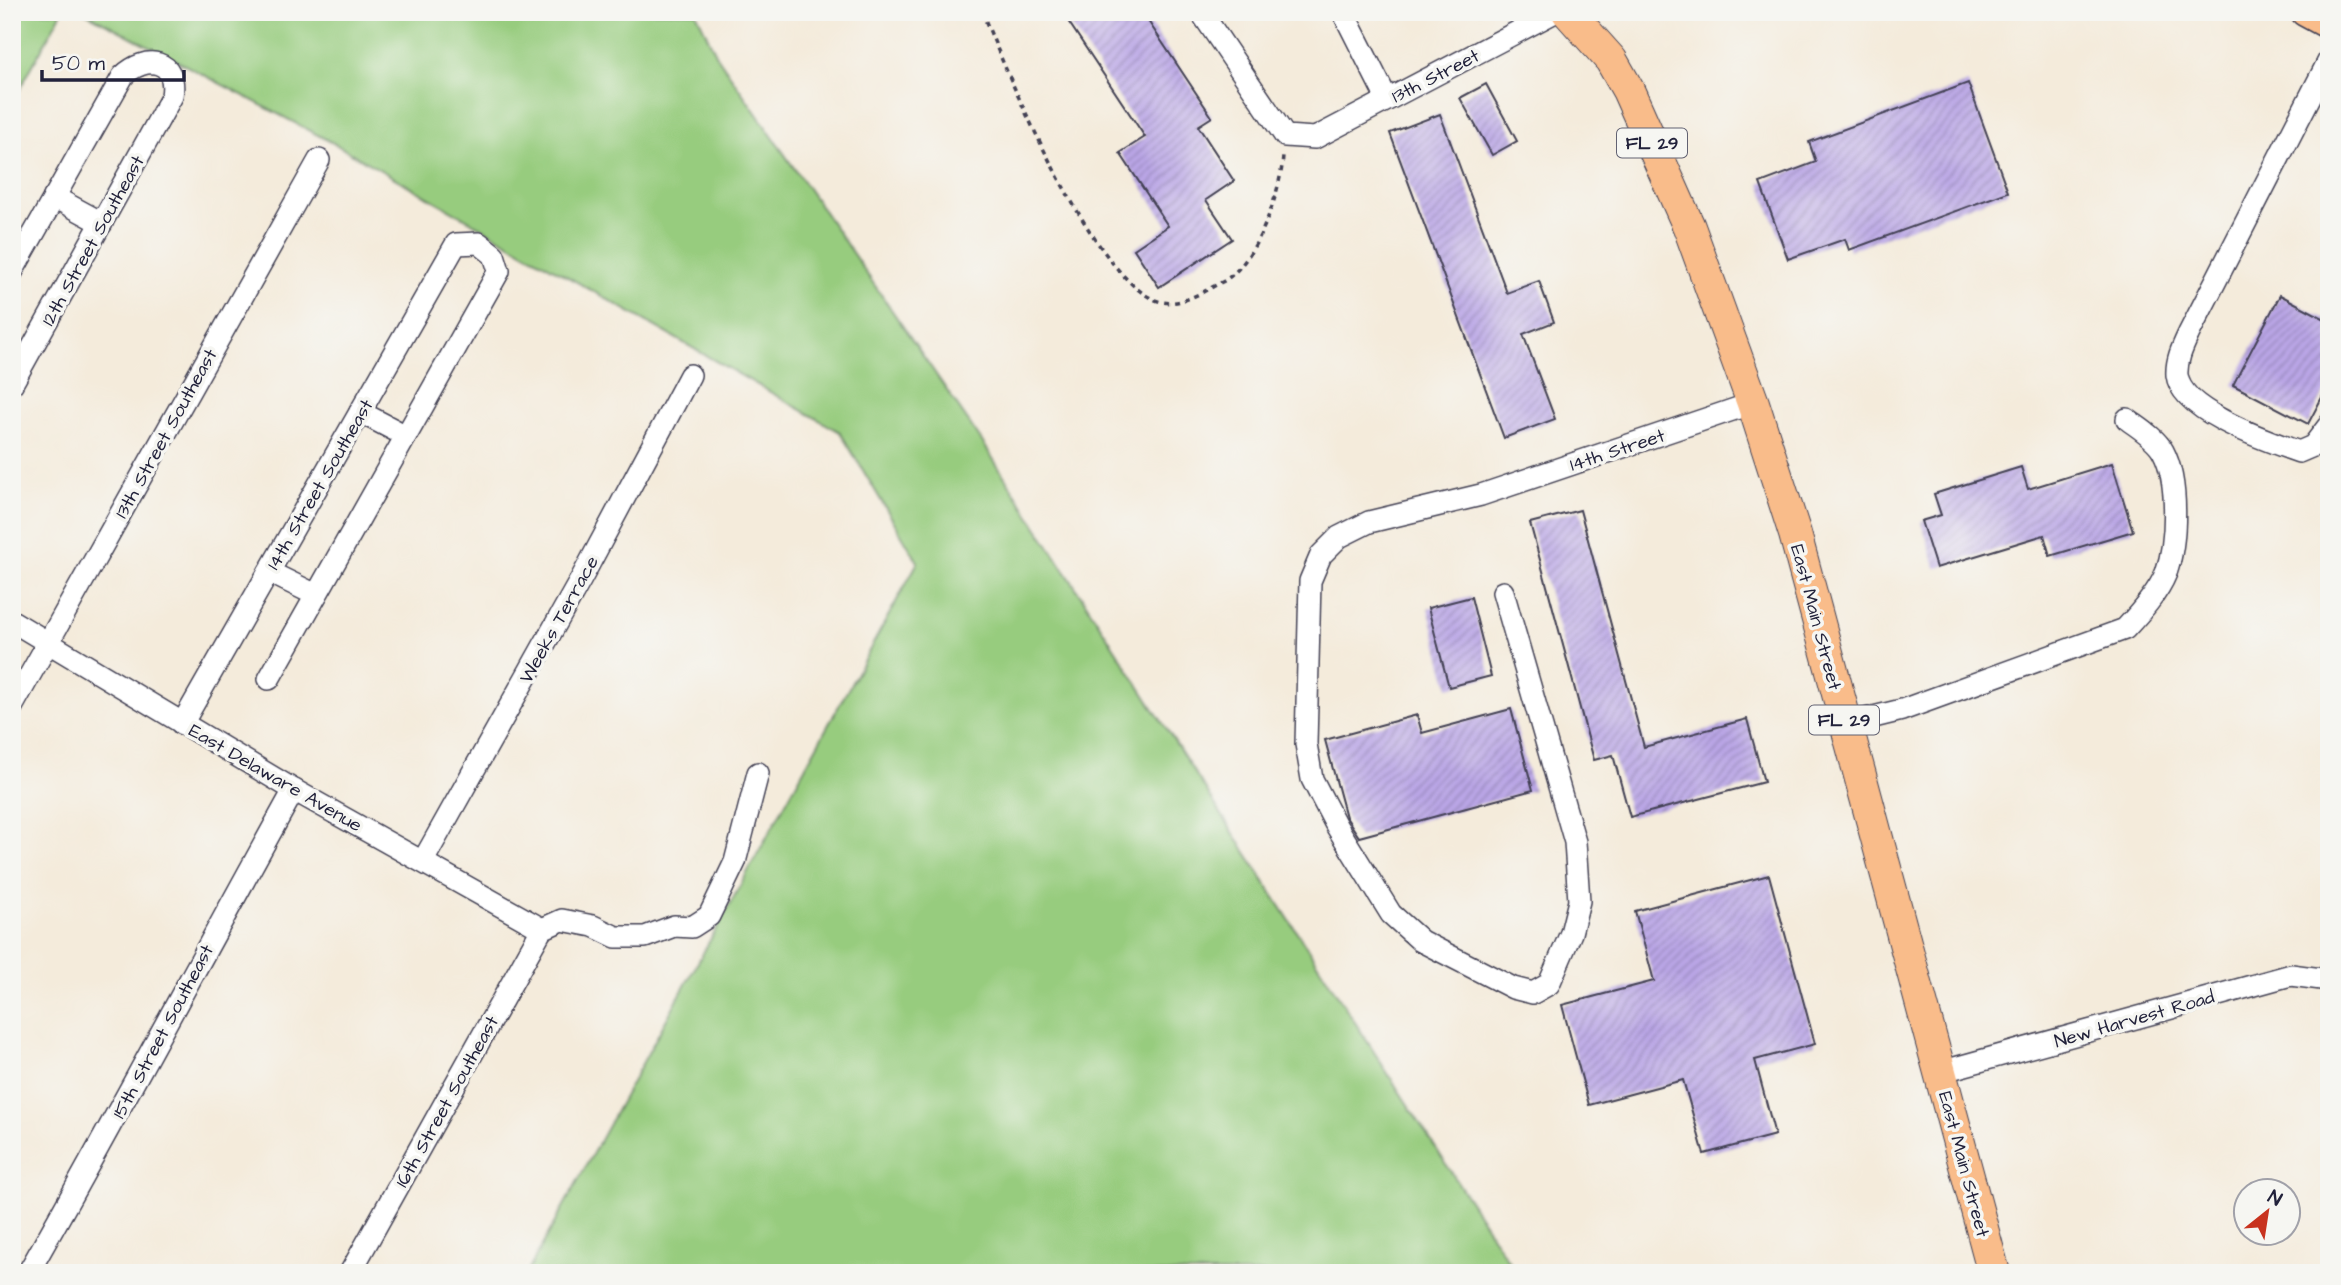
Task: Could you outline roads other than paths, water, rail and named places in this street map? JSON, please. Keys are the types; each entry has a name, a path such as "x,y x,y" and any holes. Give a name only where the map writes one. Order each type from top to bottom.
{"highway":[{"name":"East Main Street","path":"1568,12 1611,60"},
{"name":"East Main Street","path":"1599,12 1611,60 1689,227 1754,403 1794,534 1994,1273"}],"main road":[{"path":"2305,12 2329,25"}],"street":[{"name":"13th Street","path":"1201,12 1285,136 1315,138 1555,12"},
{"path":"1343,12 1387,99"},
{"path":"2329,60 2189,333 2177,369 2177,378 2184,390 2208,412 2299,452 2312,446 2329,425"},
{"name":"12th Street Southeast","path":"13,379 172,96 174,84 170,74 159,64 146,62 134,65 123,76 54,197"},
{"name":"13th Street Southeast","path":"12,707 319,160"},
{"path":"12,272 54,197 102,223"},
{"name":"14th Street Southeast","path":"183,724 456,244 479,243 494,255 499,271 406,436"},
{"name":"Weeks Terrace","path":"423,861 581,579 690,375"},
{"name":"14th Street","path":"1503,592 1575,842 1579,877 1578,901 1571,933 1549,984 1533,993 1513,988 1456,961 1421,941 1391,914 1344,838 1312,779 1306,744 1310,581 1321,555 1339,537 1369,522 1481,495 1754,403"},
{"path":"269,679 406,436 360,412"},
{"path":"1845,723 1902,710 2125,629 2139,614 2165,573 2175,492 2163,451 2144,431 2127,419"},
{"path":"269,572 316,595"},
{"name":"East Delaware Avenue","path":"12,621 294,790 542,929"},
{"path":"542,929 562,920 593,926 615,937 645,937 674,926 692,927 709,916 735,862 758,773"},
{"name":"15th Street Southeast","path":"28,1273 151,1055 294,790"},
{"name":"16th Street Southeast","path":"350,1273 542,929"},
{"name":"New Harvest Road","path":"1940,1072 2291,975 2327,976"}]}
